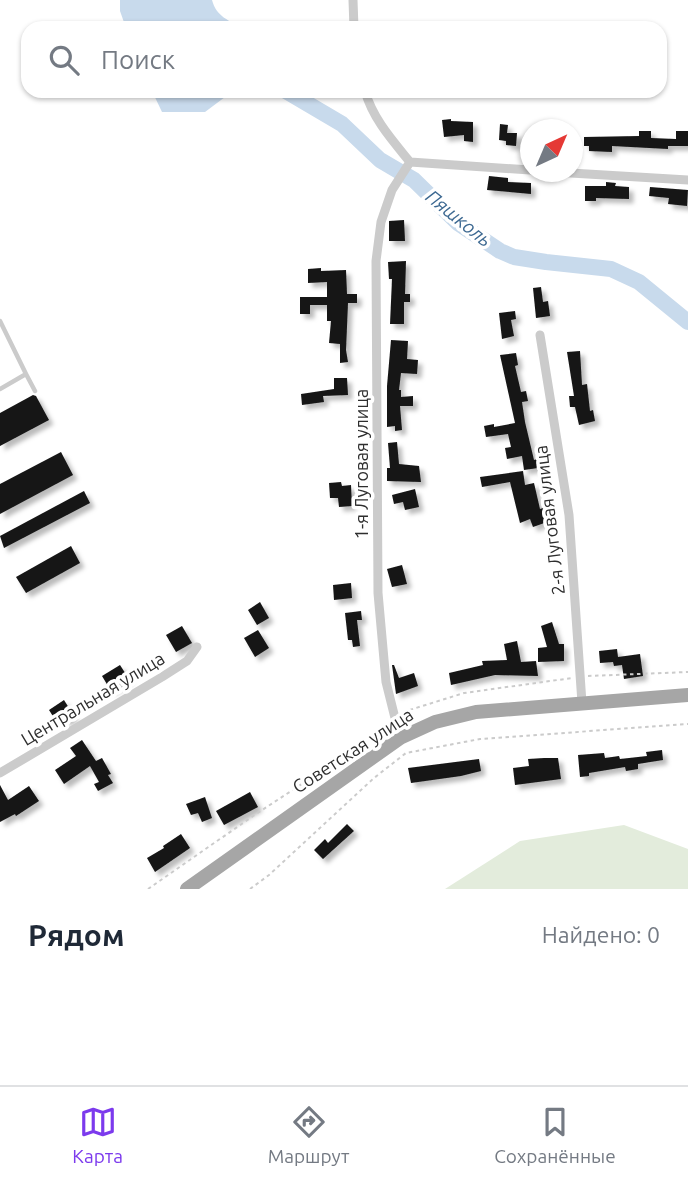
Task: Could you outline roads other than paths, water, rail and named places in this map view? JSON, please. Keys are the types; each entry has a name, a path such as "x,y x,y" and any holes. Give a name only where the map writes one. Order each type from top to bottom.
{"main road":[{"name":"Советская улица","path":"187,889 400,738 435,722 475,712 688,695"}],"street":[{"path":"353,0 354,21"},
{"path":"367,98 382,128 410,162 520,169"},
{"name":"1-я Луговая улица","path":"400,738 386,682 378,593 376,261 381,222 392,190 410,162"},
{"path":"583,174 688,180"},
{"name":"2-я Луговая улица","path":"540,335 569,515 582,703"},
{"name":"Центральная улица","path":"0,773 170,672 187,661 197,647"}],"lane":[{"path":"0,321 35,391"},
{"path":"0,389 26,374"}],"water":[{"path":"120,0 212,0 220,14 230,21 124,21"},
{"path":"155,98 224,98 205,112 162,112"}],"waterway":[{"name":"Пяшколь","path":"298,98 342,124 380,160 414,180 458,223 500,251 514,257 611,269 639,282 688,322"}]}
